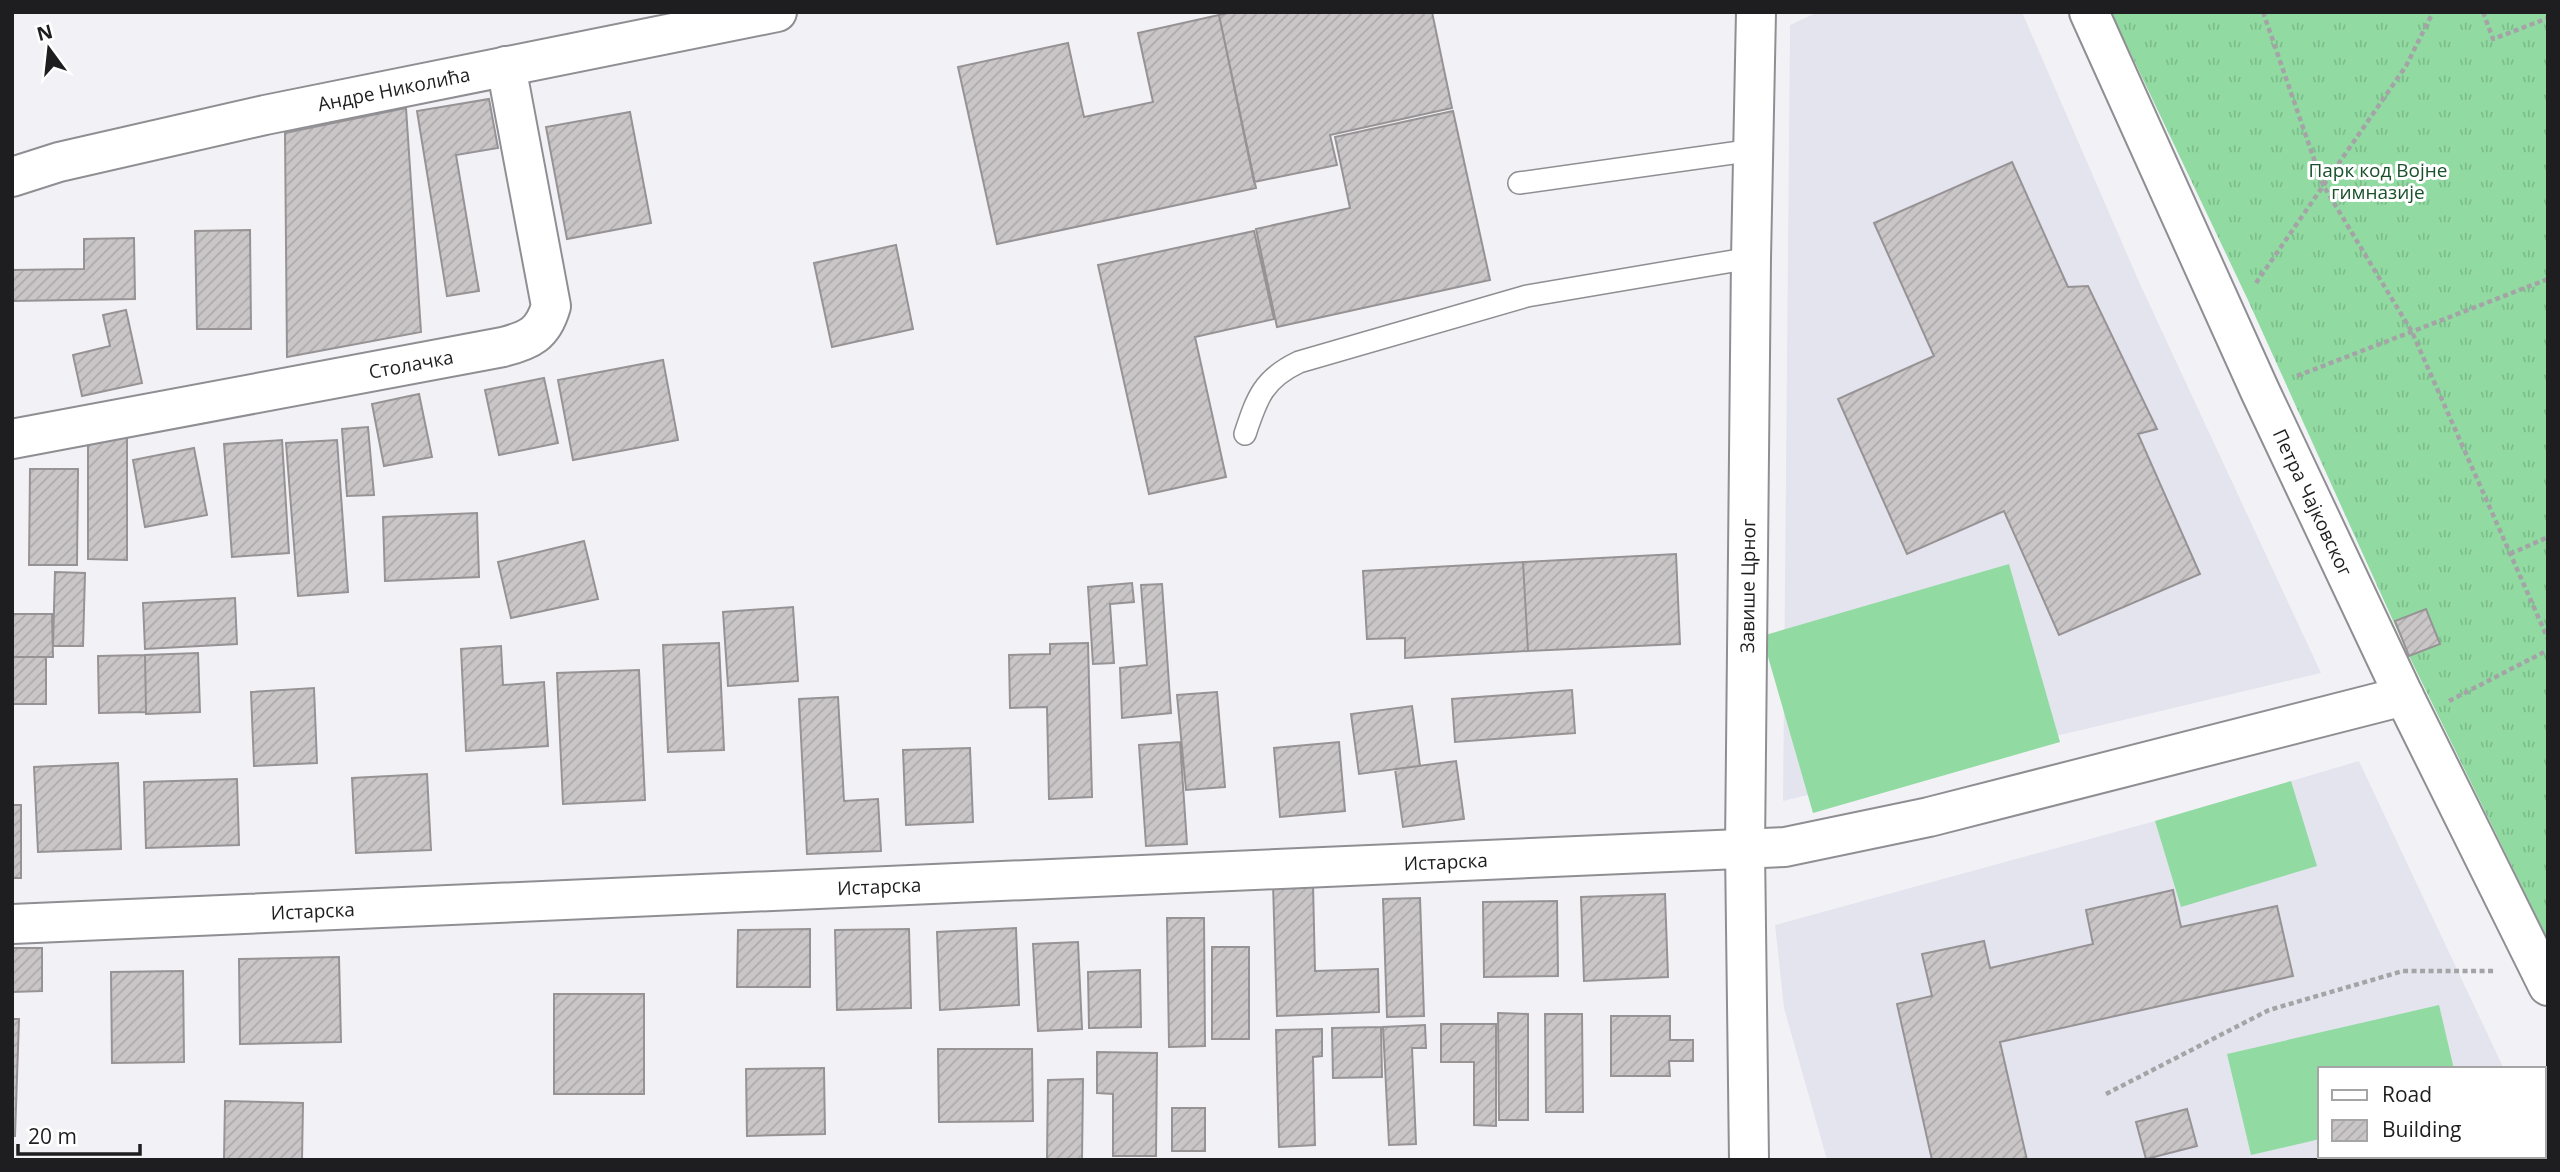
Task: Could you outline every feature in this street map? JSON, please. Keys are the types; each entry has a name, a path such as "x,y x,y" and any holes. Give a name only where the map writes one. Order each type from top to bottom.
{"street":[{"name":"Андре Николића","path":"12,177 59,162 265,114 506,66 689,22 778,12"},
{"name":"Завише Црног","path":"1749,1160 1745,849 1756,12"},
{"name":"Петра Чајковског","path":"2089,12 2260,391 2410,707 2544,978"},
{"name":"Столачка","path":"12,439 503,347 533,336 547,320 551,306 506,66"},
{"name":"Истарска","path":"12,924 1785,847 1929,817 2410,707"}],"lane":[{"path":"1519,183 1754,150"},
{"path":"1245,434 1258,396 1267,383 1282,370 1299,362 1527,296 1751,258"}],"path":[{"path":"2263,12 2323,185 2412,332 2548,639"},
{"path":"2230,321 2406,66 2433,12"},
{"path":"2483,12 2493,38 2548,18"},
{"path":"2260,391 2548,279"},
{"path":"2510,554 2548,537"},
{"path":"2410,707 2548,650"},
{"path":"2106,1094 2269,1010 2403,971 2544,978"}],"shaded area":[{"path":"1818,12 2022,12 2140,284 2321,673 1783,801 1790,25"},
{"path":"2359,761 2503,1067 2318,1067 2318,1158 2547,1160 1827,1160 1784,1008 1775,925 2155,821"}],"green space":[{"name":"Парк код Војне гимназије","path":"2111,12 2548,12 2548,940 2409,656 2247,298"},
{"path":"2009,564 2060,742 1813,813 1762,636"},
{"path":"2291,781 2317,866 2181,907 2155,821"},
{"path":"2439,1005 2454,1067 2318,1067 2318,1139 2251,1155 2227,1054"}],"building":[{"path":"1232,12 1432,12 1452,108 1330,135 1337,165 1254,182 1219,15"},
{"path":"1219,15 1256,188 997,244 958,67 1068,43 1084,117 1153,102 1138,33"},
{"path":"489,99 498,148 456,155 479,291 447,296 417,111"},
{"path":"406,108 421,332 287,357 285,133"},
{"path":"1453,111 1490,280 1277,327 1256,229 1350,208 1335,137"},
{"path":"630,112 651,223 567,239 546,127"},
{"path":"2012,162 2068,287 2088,286 2157,429 2138,434 2200,574 2059,635 2004,511 1907,554 1838,399 1934,356 1874,223"},
{"path":"250,230 251,329 197,329 195,231"},
{"path":"1254,231 1274,319 1195,337 1226,477 1149,494 1098,265"},
{"path":"134,238 135,299 12,301 12,270 84,269 84,239"},
{"path":"896,245 913,329 832,347 814,263"},
{"path":"126,310 142,383 82,396 73,355 110,346 103,315"},
{"path":"663,360 678,440 573,460 558,380"},
{"path":"544,378 558,443 499,455 485,390"},
{"path":"419,394 432,457 384,466 372,404"},
{"path":"368,427 374,495 347,496 342,429"},
{"path":"88,436 127,436 127,560 88,559"},
{"path":"282,440 289,553 232,557 224,444"},
{"path":"337,440 348,592 298,596 286,443"},
{"path":"194,448 207,515 145,527 133,460"},
{"path":"30,469 78,469 77,565 29,565"},
{"path":"477,513 479,577 385,581 383,517"},
{"path":"584,541 598,599 511,618 498,562"},
{"path":"1676,554 1680,644 1528,651 1523,562"},
{"path":"1523,562 1528,651 1405,658 1405,638 1367,639 1363,571"},
{"path":"55,572 85,573 83,646 53,646"},
{"path":"1132,583 1134,602 1110,604 1114,663 1093,664 1088,587"},
{"path":"1162,584 1171,713 1122,718 1120,668 1147,665 1141,585"},
{"path":"235,598 237,644 145,649 143,603"},
{"path":"793,607 798,681 728,686 723,612"},
{"path":"2426,609 2440,644 2409,656 2395,621"},
{"path":"12,614 52,614 53,657 12,657"},
{"path":"719,643 724,750 668,752 663,645"},
{"path":"1088,643 1092,797 1049,799 1047,707 1010,708 1009,655 1050,654 1050,644"},
{"path":"501,646 503,685 544,682 548,746 466,751 461,649"},
{"path":"198,653 200,712 146,714 145,655"},
{"path":"145,655 146,712 99,713 98,656"},
{"path":"12,657 46,657 46,704 12,704"},
{"path":"639,670 645,800 563,804 557,673"},
{"path":"314,688 317,763 254,766 251,692"},
{"path":"1572,690 1575,733 1455,742 1452,699"},
{"path":"1217,692 1225,787 1186,790 1177,695"},
{"path":"838,697 844,801 878,799 881,851 807,854 799,699"},
{"path":"1412,706 1420,766 1359,774 1351,714"},
{"path":"1180,742 1187,844 1146,846 1139,745"},
{"path":"1339,742 1345,811 1280,817 1274,748"},
{"path":"970,748 973,822 906,825 903,750"},
{"path":"1456,761 1464,819 1403,827 1395,769"},
{"path":"118,763 121,849 38,852 34,767"},
{"path":"427,774 431,850 356,853 352,778"},
{"path":"237,779 239,845 146,848 144,782"},
{"path":"12,805 21,805 21,878 12,878"},
{"path":"1273,884 1313,884 1315,971 1378,969 1379,1012 1277,1016"},
{"path":"2173,890 2181,927 2277,906 2293,976 2000,1042 2027,1160 1932,1160 1897,1004 1932,996 1922,954 1984,941 1990,968 2093,944 2086,910"},
{"path":"1665,894 1668,977 1584,981 1581,897"},
{"path":"1420,898 1424,1016 1387,1017 1383,899"},
{"path":"1557,901 1558,976 1484,977 1483,902"},
{"path":"1167,918 1204,918 1205,1046 1169,1047"},
{"path":"1016,928 1019,1005 940,1010 937,932"},
{"path":"810,929 810,987 737,987 738,930"},
{"path":"909,929 911,1008 837,1010 835,930"},
{"path":"1078,942 1082,1029 1038,1031 1033,944"},
{"path":"1212,947 1249,947 1249,1039 1212,1039"},
{"path":"12,948 42,948 42,991 12,992"},
{"path":"339,957 341,1042 240,1044 239,959"},
{"path":"1140,970 1141,1027 1089,1028 1088,972"},
{"path":"183,971 184,1062 112,1063 111,972"},
{"path":"554,994 644,994 644,1094 554,1094"},
{"path":"1498,1013 1528,1014 1528,1120 1499,1120"},
{"path":"1545,1014 1582,1014 1583,1112 1546,1112"},
{"path":"1611,1016 1670,1016 1670,1040 1693,1040 1693,1061 1669,1061 1670,1076 1611,1076"},
{"path":"12,1019 19,1019 15,1136 12,1136"},
{"path":"1441,1024 1496,1024 1496,1126 1474,1125 1474,1062 1441,1062"},
{"path":"1425,1025 1426,1048 1412,1048 1416,1144 1389,1145 1383,1027"},
{"path":"1381,1027 1382,1077 1333,1078 1332,1028"},
{"path":"1322,1029 1322,1056 1313,1057 1315,1145 1279,1147 1276,1030"},
{"path":"938,1049 1032,1049 1033,1121 939,1122"},
{"path":"1097,1052 1157,1053 1156,1156 1113,1156 1113,1094 1097,1093"},
{"path":"824,1068 825,1134 747,1136 746,1069"},
{"path":"1083,1079 1082,1160 1047,1160 1048,1080"},
{"path":"225,1101 303,1103 302,1160 224,1160"},
{"path":"1172,1108 1205,1108 1205,1151 1172,1151"},
{"path":"2187,1109 2197,1146 2146,1159 2136,1122"}]}
